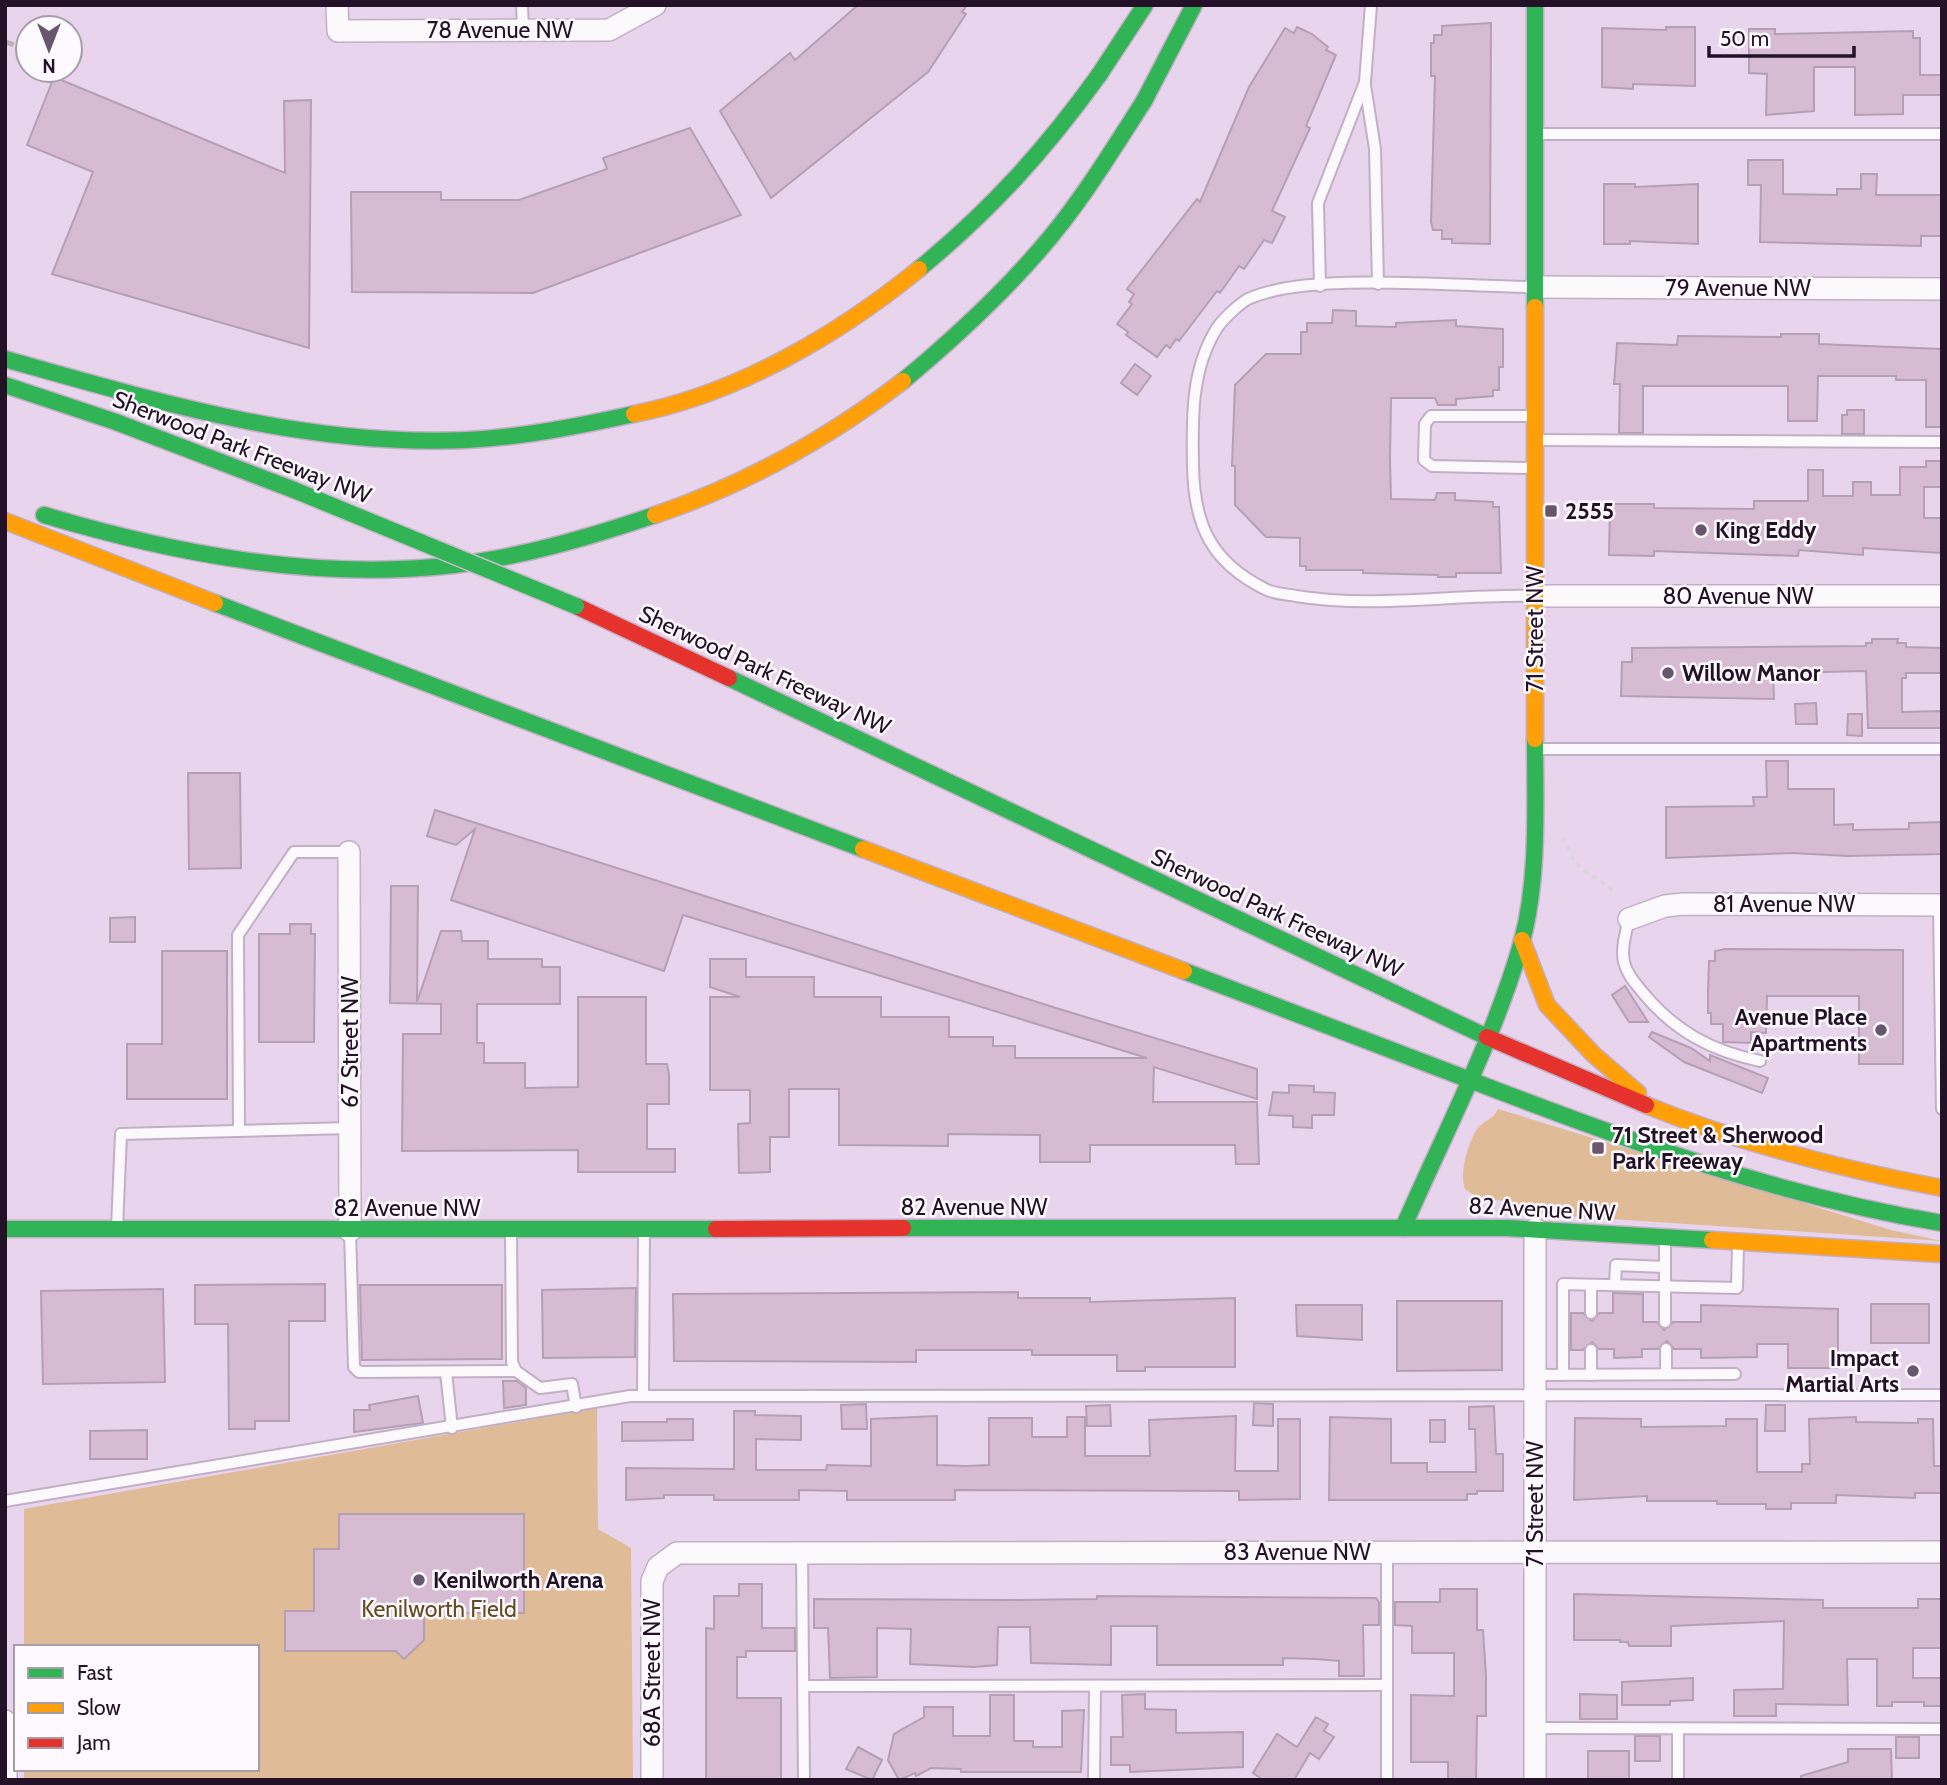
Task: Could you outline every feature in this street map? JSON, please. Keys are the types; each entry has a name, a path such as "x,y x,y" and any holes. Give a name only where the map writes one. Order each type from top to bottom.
{"main road":[{"path":"5,359 202,412 315,434 414,442 551,434 682,404 767,366 856,315 948,247 1029,167 1099,75 1145,5"},
{"path":"28,510 146,542 322,568 415,568 537,551 652,517 751,477 847,422 925,363 996,297 1039,251 1084,194 1144,101 1194,5"},
{"name":"71 Street NW","path":"1404,1228 1487,1037 1522,940 1532,880 1536,468 1535,5"},
{"name":"Sherwood Park Freeway NW","path":"5,386 116,422 294,490 576,606 1487,1037"},
{"path":"5,521 62,545 1710,1169 1802,1194 1942,1223"},
{"path":"1522,940 1547,1005 1593,1054 1661,1113"},
{"path":"1487,1037 1661,1113 1734,1140 1794,1157 1942,1188"},
{"name":"82 Avenue NW","path":"5,1229 1535,1229 1942,1254"}],"street":[{"name":"78 Avenue NW","path":"337,5 338,31 609,30 655,5"},
{"name":"79 Avenue NW","path":"1535,287 1942,289"},
{"name":"80 Avenue NW","path":"1534,596 1942,596"},
{"name":"67 Street NW","path":"349,852 350,1231"},
{"name":"81 Avenue NW","path":"1629,919 1665,906 1683,904 1941,905"},
{"name":"71 Street NW","path":"1535,1229 1535,1780"},
{"name":"83 Avenue NW","path":"658,1567 669,1556 687,1552 1942,1552"},
{"name":"68A Street NW","path":"652,1780 651,1600 652,1581 658,1567"},
{"path":"5,1721 6,1780"}],"lane":[{"path":"522,5 523,31"},
{"path":"1371,5 1365,82 1375,149 1378,284"},
{"path":"1320,286 1318,203 1365,82"},
{"path":"1535,134 1942,134"},
{"path":"1534,596 1336,603 1267,591 1225,563 1205,537 1193,487 1192,414 1200,365 1218,326 1247,300 1277,291 1320,286 1378,284 1535,287"},
{"path":"1535,415 1431,416 1425,424 1424,460 1433,467 1536,468"},
{"path":"1536,440 1942,442"},
{"path":"1535,750 1942,749"},
{"path":"239,1131 238,935 295,852 349,852"},
{"path":"1941,905 1942,1109"},
{"path":"1629,919 1623,954 1626,971 1658,1010 1676,1027 1704,1045 1726,1054 1760,1061"},
{"path":"117,1230 121,1134 350,1128"},
{"path":"350,1231 354,1367 359,1372 516,1371"},
{"path":"511,1231 512,1362 516,1371 540,1388 572,1384 576,1407"},
{"path":"643,1396 644,1231"},
{"path":"1665,1239 1665,1322"},
{"path":"1563,1375 1563,1284 1737,1288 1738,1243"},
{"path":"1615,1285 1616,1265 1665,1266"},
{"path":"1591,1285 1591,1313"},
{"path":"1666,1349 1666,1374"},
{"path":"1591,1350 1591,1375"},
{"path":"446,1372 452,1428"},
{"path":"1534,1385 1563,1375 1735,1374"},
{"path":"5,1501 643,1396 1534,1385 1942,1395"},
{"path":"803,1551 804,1780"},
{"path":"1387,1552 1387,1780"},
{"path":"805,1686 1387,1685"},
{"path":"1094,1780 1095,1686"},
{"path":"1535,1728 1942,1729"},
{"path":"1678,1729 1678,1780"}],"path":[{"path":"1563,837 1581,869 1614,892"}],"green space":[{"path":"1498,1109 1891,1230 1942,1241 1552,1215 1515,1209 1508,1201 1480,1199 1465,1189 1465,1158 1478,1128"},
{"name":"Kenilworth Field","path":"597,1408 598,1529 631,1548 633,1780 24,1780 24,1771 259,1771 259,1645 24,1645 24,1509"}],"building":[{"path":"858,5 967,5 962,12 966,14 928,72 771,198 720,111 790,53 795,60"},
{"path":"1491,23 1490,244 1452,243 1452,239 1442,239 1442,230 1433,230 1431,222 1435,76 1431,76 1431,43 1434,43 1434,35 1442,35 1442,26"},
{"path":"1297,27 1312,34 1328,47 1326,50 1336,55 1306,126 1310,128 1272,211 1285,217 1272,243 1264,240 1244,269 1239,266 1179,341 1176,339 1170,348 1166,345 1157,357 1126,335 1128,332 1117,324 1132,304 1129,302 1134,294 1127,289 1197,199 1200,202 1249,87 1285,28 1294,33"},
{"path":"1666,27 1695,27 1695,86 1633,84 1633,89 1602,87 1602,28 1666,30"},
{"path":"1749,29 1775,29 1775,34 1913,31 1913,38 1920,38 1920,75 1941,75 1941,95 1903,95 1903,114 1855,115 1855,67 1814,67 1814,111 1766,115 1767,74 1749,73"},
{"path":"51,84 71,84 285,173 284,101 311,100 309,348 52,274 93,172 27,145"},
{"path":"690,128 741,215 533,293 352,292 351,192 441,192 441,200 519,200 607,169 603,158"},
{"path":"1748,160 1783,160 1783,194 1837,195 1837,189 1861,189 1861,174 1877,174 1876,195 1942,195 1942,236 1921,236 1921,246 1760,242 1761,185 1748,185"},
{"path":"1604,184 1635,184 1635,187 1698,184 1698,244 1630,241 1630,244 1604,244"},
{"path":"1333,310 1356,311 1356,326 1396,327 1396,323 1456,320 1456,326 1503,329 1503,367 1499,367 1499,390 1493,390 1493,396 1456,399 1456,405 1438,405 1435,398 1391,398 1390,459 1391,499 1435,500 1437,493 1455,493 1455,500 1493,502 1493,507 1499,507 1501,573 1456,573 1456,577 1438,577 1363,573 1363,570 1306,570 1306,566 1300,566 1300,538 1266,537 1235,505 1235,466 1232,466 1235,385 1266,354 1301,354 1301,332 1307,332 1307,323 1332,323"},
{"path":"1781,334 1819,334 1819,344 1942,349 1942,427 1926,427 1926,380 1896,380 1896,376 1818,376 1817,421 1788,421 1788,386 1643,386 1643,433 1619,433 1620,384 1614,384 1617,343 1677,345 1678,336 1781,337"},
{"path":"1135,364 1151,376 1137,395 1121,383"},
{"path":"1847,410 1864,410 1864,434 1842,434 1842,415 1847,415"},
{"path":"1926,461 1942,461 1942,487 1924,487 1924,518 1942,518 1942,553 1863,548 1863,555 1799,550 1798,556 1654,551 1654,556 1609,555 1610,504 1654,504 1654,508 1754,509 1754,501 1808,501 1808,470 1823,470 1823,496 1853,496 1853,482 1871,482 1871,495 1900,495 1900,467 1926,467"},
{"path":"1872,639 1898,639 1897,643 1906,643 1906,647 1942,648 1942,673 1906,673 1906,678 1902,678 1902,712 1942,711 1942,728 1868,728 1866,671 1773,673 1774,699 1621,696 1622,662 1632,662 1632,648 1866,646 1866,643 1872,643"},
{"path":"1816,703 1817,724 1796,724 1795,704"},
{"path":"1848,714 1862,714 1862,736 1847,735"},
{"path":"1766,761 1788,761 1788,789 1834,789 1834,825 1853,824 1853,830 1909,829 1909,823 1942,822 1942,854 1847,856 1793,853 1666,858 1666,807 1754,806 1753,797 1767,797"},
{"path":"188,773 240,773 241,868 189,869"},
{"path":"435,810 1056,1008 1257,1069 1257,1099 1154,1067 1153,1102 1257,1102 1259,1164 1236,1164 1235,1145 1090,1145 1090,1162 1040,1162 1040,1135 948,1134 948,1146 839,1145 839,1089 789,1089 789,1137 770,1137 770,1172 739,1173 738,1124 750,1123 750,1090 710,1090 710,997 740,997 710,987 710,959 746,959 746,977 814,977 814,997 881,997 881,1017 949,1017 949,1037 993,1037 993,1046 1015,1046 1015,1058 1147,1058 683,915 664,971 451,900 475,829 456,845 427,836"},
{"path":"391,886 418,886 417,1002 441,931 461,931 462,941 488,941 488,959 542,959 542,967 560,967 560,1004 477,1004 477,1043 484,1043 484,1063 525,1063 525,1088 578,1087 578,997 646,997 646,1064 667,1064 669,1074 669,1104 647,1104 647,1149 675,1149 675,1172 578,1172 578,1150 402,1151 403,1034 441,1034 441,1004 390,1003"},
{"path":"135,917 135,942 110,942 110,918"},
{"path":"290,924 311,924 311,934 315,934 314,1042 259,1042 259,934 290,934"},
{"path":"1903,950 1903,1064 1859,1064 1859,996 1767,996 1766,1033 1751,1032 1751,1043 1723,1042 1723,1024 1711,1024 1708,990 1709,961 1715,961 1715,951"},
{"path":"162,951 227,951 227,1099 127,1099 127,1044 162,1044"},
{"path":"1625,986 1648,1022 1629,1022 1612,995"},
{"path":"1652,1032 1691,1048 1710,1061 1710,1055 1768,1078 1762,1093 1684,1062 1649,1037"},
{"path":"1289,1085 1314,1086 1314,1092 1335,1093 1334,1115 1312,1115 1312,1128 1293,1127 1293,1116 1269,1115 1273,1092 1289,1093"},
{"path":"325,1284 325,1321 289,1321 289,1421 255,1421 255,1429 229,1429 228,1324 195,1324 195,1285"},
{"path":"360,1285 502,1285 502,1359 362,1360"},
{"path":"636,1288 635,1357 543,1358 542,1290"},
{"path":"163,1289 165,1382 43,1384 41,1291"},
{"path":"1018,1292 1018,1298 1090,1298 1090,1302 1235,1298 1235,1367 1145,1367 1145,1371 1117,1371 1117,1355 1032,1355 1032,1350 916,1350 916,1362 674,1361 673,1294"},
{"path":"1613,1293 1643,1294 1643,1322 1657,1322 1664,1330 1673,1322 1701,1322 1701,1305 1838,1309 1838,1368 1788,1368 1788,1344 1757,1344 1757,1357 1701,1358 1701,1349 1674,1349 1667,1341 1658,1349 1642,1349 1642,1357 1614,1358 1614,1349 1599,1349 1592,1342 1583,1350 1571,1350 1571,1313 1583,1313 1592,1321 1599,1313 1613,1313"},
{"path":"1397,1301 1502,1301 1502,1370 1397,1371"},
{"path":"1871,1304 1929,1304 1929,1343 1871,1343"},
{"path":"1296,1305 1362,1305 1362,1340 1297,1336"},
{"path":"503,1381 517,1381 526,1388 526,1405 504,1408"},
{"path":"418,1396 423,1423 354,1432 354,1410 370,1410 369,1405"},
{"path":"1254,1403 1273,1404 1273,1426 1253,1425"},
{"path":"866,1404 867,1429 842,1429 841,1405"},
{"path":"1110,1405 1111,1426 1087,1426 1086,1406"},
{"path":"1766,1405 1785,1405 1785,1431 1765,1431"},
{"path":"1494,1406 1496,1454 1503,1454 1503,1491 1477,1491 1477,1494 1467,1494 1467,1500 1329,1500 1330,1417 1391,1419 1391,1463 1427,1463 1427,1472 1476,1472 1475,1429 1469,1429 1469,1407"},
{"path":"734,1411 755,1411 755,1415 801,1416 801,1440 756,1439 756,1470 826,1470 827,1465 871,1466 871,1419 937,1416 937,1465 966,1466 989,1465 989,1418 1032,1418 1032,1437 1067,1437 1067,1417 1085,1417 1085,1456 1150,1456 1149,1420 1236,1416 1235,1471 1278,1471 1278,1419 1300,1419 1300,1499 1239,1500 1239,1491 955,1490 955,1500 847,1500 847,1491 799,1490 799,1500 714,1500 714,1495 664,1495 664,1498 626,1500 626,1468 734,1469"},
{"path":"1856,1417 1856,1422 1918,1423 1918,1419 1933,1419 1934,1466 1942,1466 1942,1493 1915,1493 1915,1498 1836,1495 1836,1503 1791,1503 1791,1509 1766,1509 1766,1504 1717,1504 1717,1501 1647,1501 1647,1496 1574,1500 1575,1418 1641,1419 1641,1427 1726,1426 1726,1419 1757,1419 1757,1472 1802,1472 1802,1464 1810,1464 1809,1419"},
{"path":"667,1419 693,1419 693,1440 622,1441 622,1422 667,1422"},
{"path":"1430,1420 1445,1420 1445,1442 1430,1442"},
{"path":"147,1430 147,1459 90,1459 90,1431"},
{"name":"Kenilworth Arena","path":"339,1514 524,1514 524,1613 424,1613 424,1640 404,1659 396,1651 285,1651 285,1611 314,1611 314,1549 339,1549"},
{"path":"739,1584 762,1584 762,1628 795,1628 795,1651 746,1651 746,1657 737,1657 737,1698 781,1698 781,1780 706,1780 706,1628 714,1629 714,1596 739,1596"},
{"path":"1440,1589 1477,1589 1477,1630 1483,1630 1486,1716 1477,1716 1476,1780 1448,1780 1448,1762 1411,1762 1411,1695 1454,1696 1454,1653 1412,1653 1412,1626 1395,1625 1395,1602 1440,1602"},
{"path":"1574,1594 1823,1600 1823,1608 1918,1608 1918,1599 1942,1599 1942,1648 1913,1648 1913,1678 1942,1678 1942,1706 1924,1706 1924,1702 1892,1702 1892,1706 1877,1706 1877,1659 1847,1659 1848,1705 1776,1704 1776,1716 1734,1716 1734,1690 1783,1689 1784,1621 1671,1626 1671,1646 1629,1646 1628,1642 1620,1640 1574,1640"},
{"path":"1097,1596 1376,1598 1379,1602 1379,1625 1363,1625 1364,1676 1339,1676 1339,1661 1316,1659 1283,1658 1283,1665 1157,1665 1157,1626 1111,1626 1111,1665 1031,1663 1030,1627 998,1627 997,1665 974,1667 910,1664 911,1629 877,1628 877,1677 830,1678 828,1628 814,1628 814,1599 1015,1600 1097,1599"},
{"path":"1693,1678 1693,1700 1670,1701 1670,1705 1622,1705 1622,1682"},
{"path":"1145,1694 1145,1709 1176,1710 1176,1733 1243,1732 1243,1767 1130,1772 1130,1765 1111,1765 1111,1737 1123,1737 1122,1695"},
{"path":"1580,1694 1617,1695 1617,1719 1580,1719"},
{"path":"990,1695 1014,1695 1014,1741 1033,1741 1033,1747 1062,1747 1062,1711 1084,1710 1081,1772 961,1772 961,1769 931,1768 916,1776 915,1773 899,1780 888,1760 894,1734 924,1717 924,1707 953,1707 953,1736 990,1736"},
{"path":"1316,1717 1328,1724 1324,1731 1334,1737 1319,1759 1310,1753 1294,1780 1263,1780 1253,1773 1277,1734 1297,1747"},
{"path":"1635,1736 1660,1736 1660,1761 1635,1761"},
{"path":"1896,1737 1919,1737 1919,1758 1896,1758"},
{"path":"858,1747 882,1760 872,1780 846,1769"},
{"path":"1848,1749 1891,1749 1892,1780 1801,1780 1801,1776 1848,1762"},
{"path":"1588,1751 1629,1751 1629,1780 1588,1780"}],"railway":[{"path":"5,42 14,45"}],"traffic: fast":[{"path":"1099,75 1145,5"},
{"path":"1144,101 1194,5"},
{"path":"1535,5 1535,307"},
{"path":"919,269 1016,178 1099,75"},
{"path":"903,381 982,311 1036,254 1077,202 1144,101"},
{"path":"5,359 119,391 233,418 349,436 407,440 488,439 634,414"},
{"path":"5,385 116,422 294,490"},
{"path":"294,490 576,606"},
{"path":"44,515 144,542 195,552 247,561 351,569 454,565 505,557 581,538 655,515"},
{"path":"215,603 863,849"},
{"path":"729,678 1487,1037"},
{"path":"1403,1228 1483,1051 1522,941 1534,866 1535,739"},
{"path":"1184,971 1470,1080"},
{"path":"1470,1080 1586,1124 1761,1182 1881,1212 1942,1223"},
{"path":"903,1228 1507,1228 1712,1240"},
{"path":"5,1229 716,1229"}],"traffic: slow":[{"path":"634,414 711,392 785,359 855,317 919,269"},
{"path":"1535,307 1535,739"},
{"path":"655,515 722,489 785,458 845,422 903,381"},
{"path":"5,521 215,603"},
{"path":"863,849 1184,971"},
{"path":"1522,940 1547,1005 1593,1054 1638,1093"},
{"path":"1646,1105 1718,1132 1792,1154 1942,1188"},
{"path":"1712,1240 1942,1254"}],"traffic: jam":[{"path":"576,606 729,678"},
{"path":"1487,1037 1646,1105"},
{"path":"716,1229 903,1228"}],"place":[{"name":"2555","path":"1551,511"},
{"name":"King Eddy","path":"1701,530"},
{"name":"Willow Manor","path":"1668,673"},
{"name":"Avenue Place Apartments","path":"1881,1030"},
{"name":"71 Street & Sherwood Park Freeway","path":"1598,1148"},
{"name":"Impact Martial Arts","path":"1913,1371"},
{"name":"Kenilworth Arena","path":"419,1580"}]}
